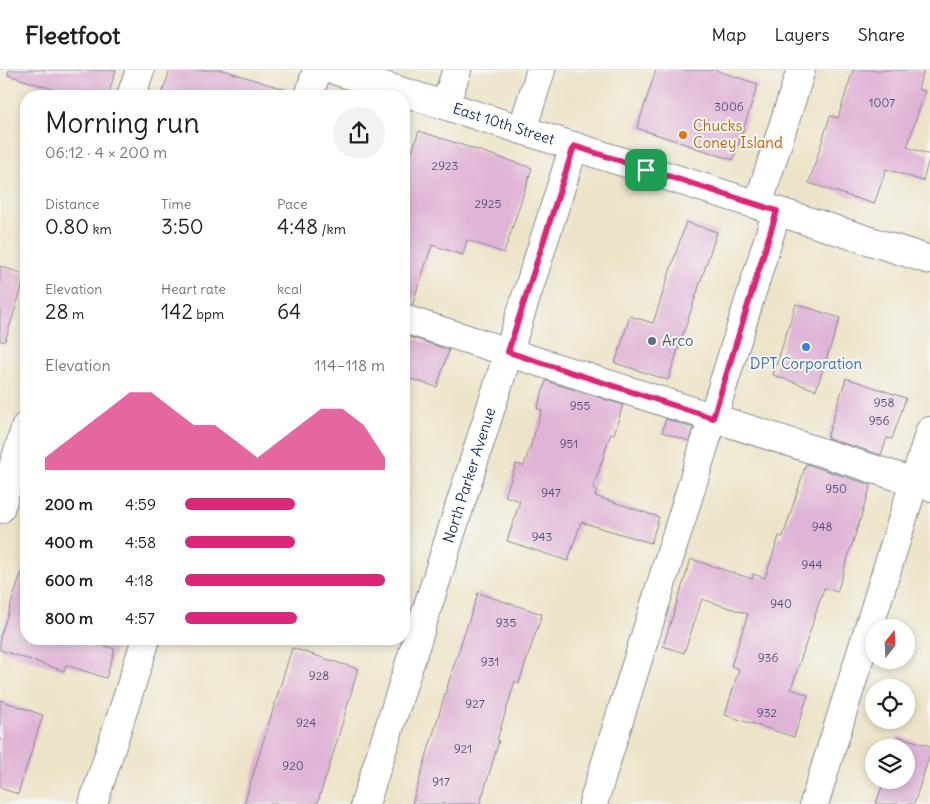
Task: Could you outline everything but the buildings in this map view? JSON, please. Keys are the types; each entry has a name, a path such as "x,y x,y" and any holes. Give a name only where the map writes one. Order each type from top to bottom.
{"street":[{"path":"133,90 140,70"},
{"path":"311,90 317,70"},
{"name":"East 10th Street","path":"334,70 397,90"},
{"path":"445,105 457,70"},
{"path":"522,130 541,70"},
{"path":"593,804 713,418 768,208 801,70"},
{"name":"East 10th Street","path":"410,94 930,260"},
{"name":"North Parker Avenue","path":"365,804 574,146"},
{"path":"410,321 922,485"},
{"path":"814,804 922,485 930,431"},
{"path":"0,509 20,445"},
{"path":"93,804 144,645"}],"place":[{"name":"Chucks Coney Island","path":"683,135"},
{"name":"Arco","path":"652,341"},
{"name":"DPT Corporation","path":"806,347"}],"route":[{"path":"574,146 646,170 777,211 713,418 508,352 574,146"}]}
